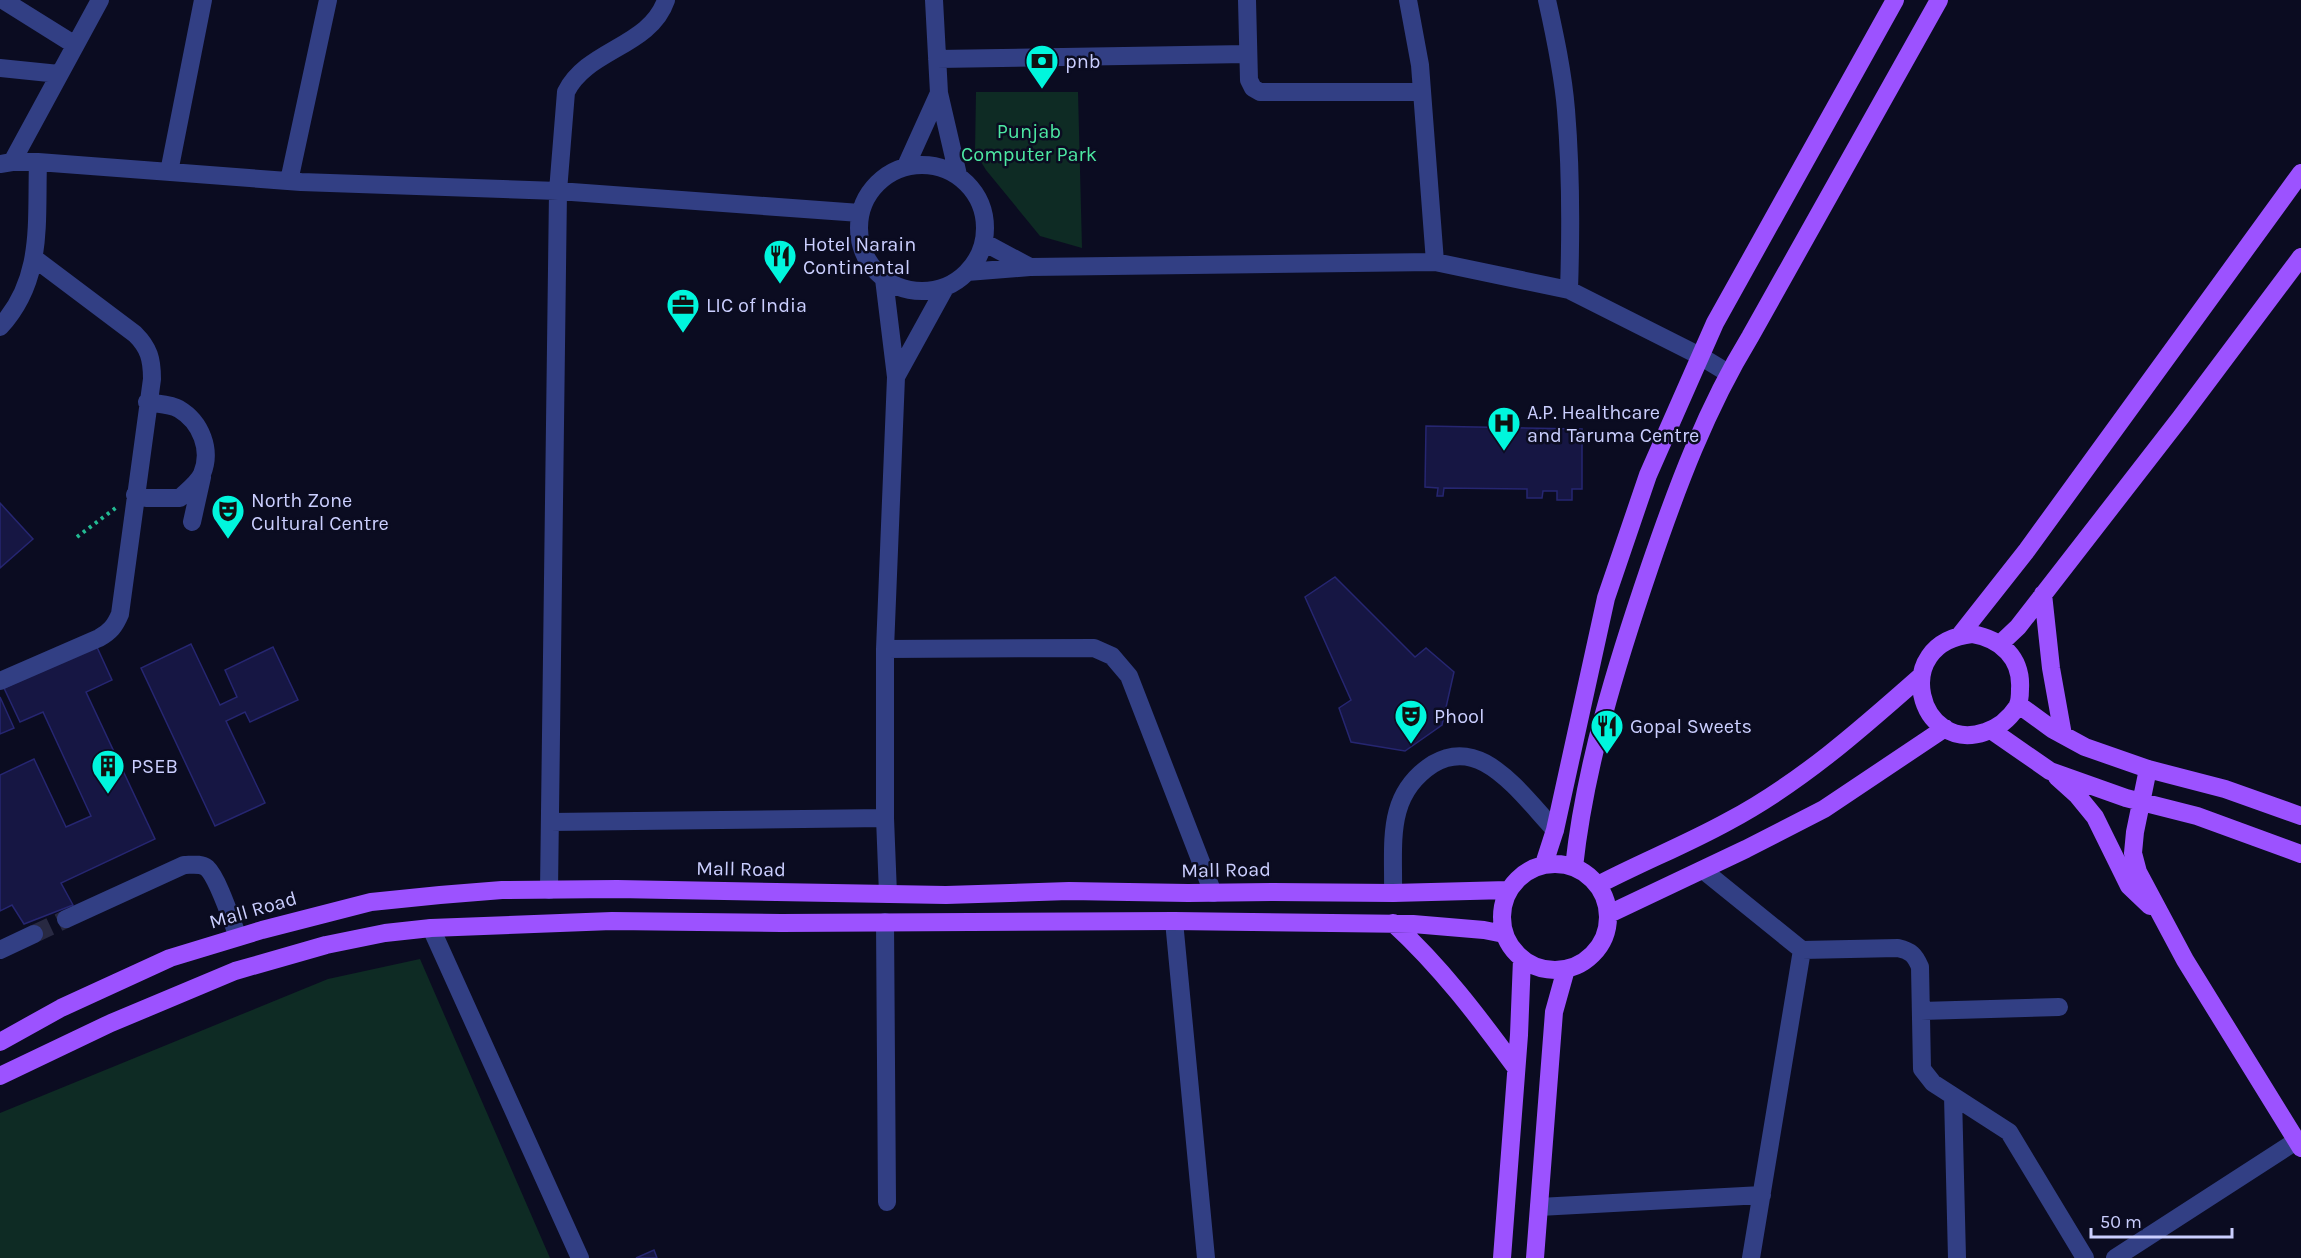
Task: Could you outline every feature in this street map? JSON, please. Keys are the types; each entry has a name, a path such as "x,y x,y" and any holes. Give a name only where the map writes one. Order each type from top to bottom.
{"main road":[{"path":"1544,864 1556,830 1606,598 1648,475 1715,323 1895,0"},
{"path":"1574,867 1579,820 1612,686 1633,615 1678,484 1728,374 1939,0"},
{"path":"1960,635 1983,636 2000,644 2018,667 2020,679 2019,705 2002,724 1991,730 1967,735 1945,728 1928,711 1920,688 1921,676 1927,659 1938,646 1960,635 1988,602 2301,173"},
{"path":"2000,644 2018,627 2181,417 2301,257"},
{"path":"2043,594 2051,668 2063,735"},
{"path":"1599,885 1639,863 1726,823 1766,799 1829,755 1921,676"},
{"path":"2019,705 2085,747 2148,769 2225,789 2301,816"},
{"path":"1609,914 1824,809 1945,728"},
{"path":"1991,730 2050,771 2077,795 2095,818 2129,886 2162,918"},
{"path":"2148,769 2133,853 2138,872 2162,918 2299,1145"},
{"path":"2050,771 2126,798 2197,816 2301,854"},
{"path":"1560,863 1588,874 1599,885 1606,899 1609,914 1602,943 1592,956 1566,969 1550,970 1536,967 1522,959 1511,948 1504,934 1502,912 1508,890 1530,869 1544,864 1560,863"},
{"name":"Mall Road","path":"0,1042 61,1008 170,958 371,902 502,890 946,895 1069,891 1394,893 1508,890"},
{"path":"0,1076 111,1023 235,971 326,945 385,933 431,928 612,921 781,923 1174,921 1394,923 1484,930 1504,934"},
{"path":"1394,923 1420,947 1462,995 1516,1068"},
{"path":"1502,1258 1522,959"},
{"path":"1535,1258 1554,1012 1566,969"}],"street":[{"path":"3,0 75,45"},
{"path":"6,163 100,0"},
{"path":"169,172 203,0"},
{"path":"289,181 327,0"},
{"path":"549,890 558,191 566,92 571,81 584,68 634,38 654,22 662,12 666,0"},
{"path":"934,0 939,93 958,175"},
{"path":"1247,0 1249,80 1253,88 1260,92 1422,93"},
{"path":"1408,0 1420,65 1435,262"},
{"path":"1547,0 1560,60 1566,109 1571,221 1569,290"},
{"path":"937,59 1247,54"},
{"path":"0,68 59,74"},
{"path":"906,166 939,93"},
{"path":"0,327 15,311 25,291 34,258 38,162"},
{"path":"6,163 38,162 289,181 558,191 860,213"},
{"path":"926,164 947,169 958,175 974,190 985,215 985,243 976,263 961,279 945,288 923,292 904,289 884,279 866,258 859,237 860,213 868,193 886,175 906,166 926,164"},
{"path":"985,243 1030,267"},
{"path":"0,681 99,638 108,633 116,624 120,614 147,402 152,379 152,360 147,346 135,333 34,258"},
{"path":"967,272 1030,267 1435,262 1569,290 1700,356 1728,374"},
{"path":"884,279 896,377 885,649 885,818 888,894"},
{"path":"896,377 945,288"},
{"path":"147,402 178,408 202,432 206,451 192,522"},
{"path":"135,495 147,498 180,498 202,475"},
{"path":"885,649 1094,648 1112,656 1129,676 1213,893"},
{"path":"1394,893 1394,826 1402,794 1413,780 1444,757 1465,756 1483,762 1497,771 1556,830"},
{"path":"550,822 885,818"},
{"path":"66,919 184,865 198,864 207,868 218,886 238,938"},
{"path":"1703,870 1802,950 1898,948 1909,950 1917,958 1920,967 1922,1070 1933,1083 2008,1132 2085,1258"},
{"path":"1174,921 1206,1258"},
{"path":"885,922 886,1202"},
{"path":"431,928 580,1258"},
{"path":"0,950 34,934"},
{"path":"1751,1258 1802,950"},
{"path":"1921,1011 2059,1007"},
{"path":"1953,1096 1957,1258"},
{"path":"2115,1258 2299,1145"},
{"path":"1539,1208 1762,1195"}],"path":[{"path":"77,537 135,495"}],"green space":[{"name":"Punjab Computer Park","path":"976,92 1078,92 1082,248 1040,236 986,170 975,152"},
{"path":"420,959 550,1258 0,1258 0,1113 328,979"}],"building":[{"path":"1426,426 1582,429 1582,489 1572,489 1572,500 1557,500 1557,491 1543,491 1542,498 1527,498 1527,489 1444,488 1443,496 1437,496 1438,488 1425,487"},
{"path":"0,503 33,539 0,568"},
{"path":"1335,577 1415,657 1426,648 1454,672 1442,725 1405,751 1351,742 1339,708 1351,700 1305,597"},
{"path":"191,644 220,705 237,697 225,670 273,647 298,700 250,722 245,712 226,721 265,803 215,826 141,668"},
{"name":"PSEB","path":"96,645 112,680 86,692 155,839 61,883 73,905 24,924 12,905 0,911 0,775 34,759 66,827 91,816 43,712 20,722 4,688"},
{"path":"0,697 14,728 0,734"},
{"path":"654,1250 657,1258 636,1258"}],"tunnel":[{"path":"34,934 66,919"}],"place":[{"name":"pnb","path":"1042,90"},
{"name":"Hotel Narain Continental","path":"780,285"},
{"name":"LIC of India","path":"683,334"},
{"name":"A.P. Healthcare and Taruma Centre","path":"1504,452"},
{"name":"North Zone Cultural Centre","path":"228,540"},
{"name":"Phool","path":"1411,745"},
{"name":"Gopal Sweets","path":"1607,755"},
{"name":"PSEB","path":"108,795"}]}
